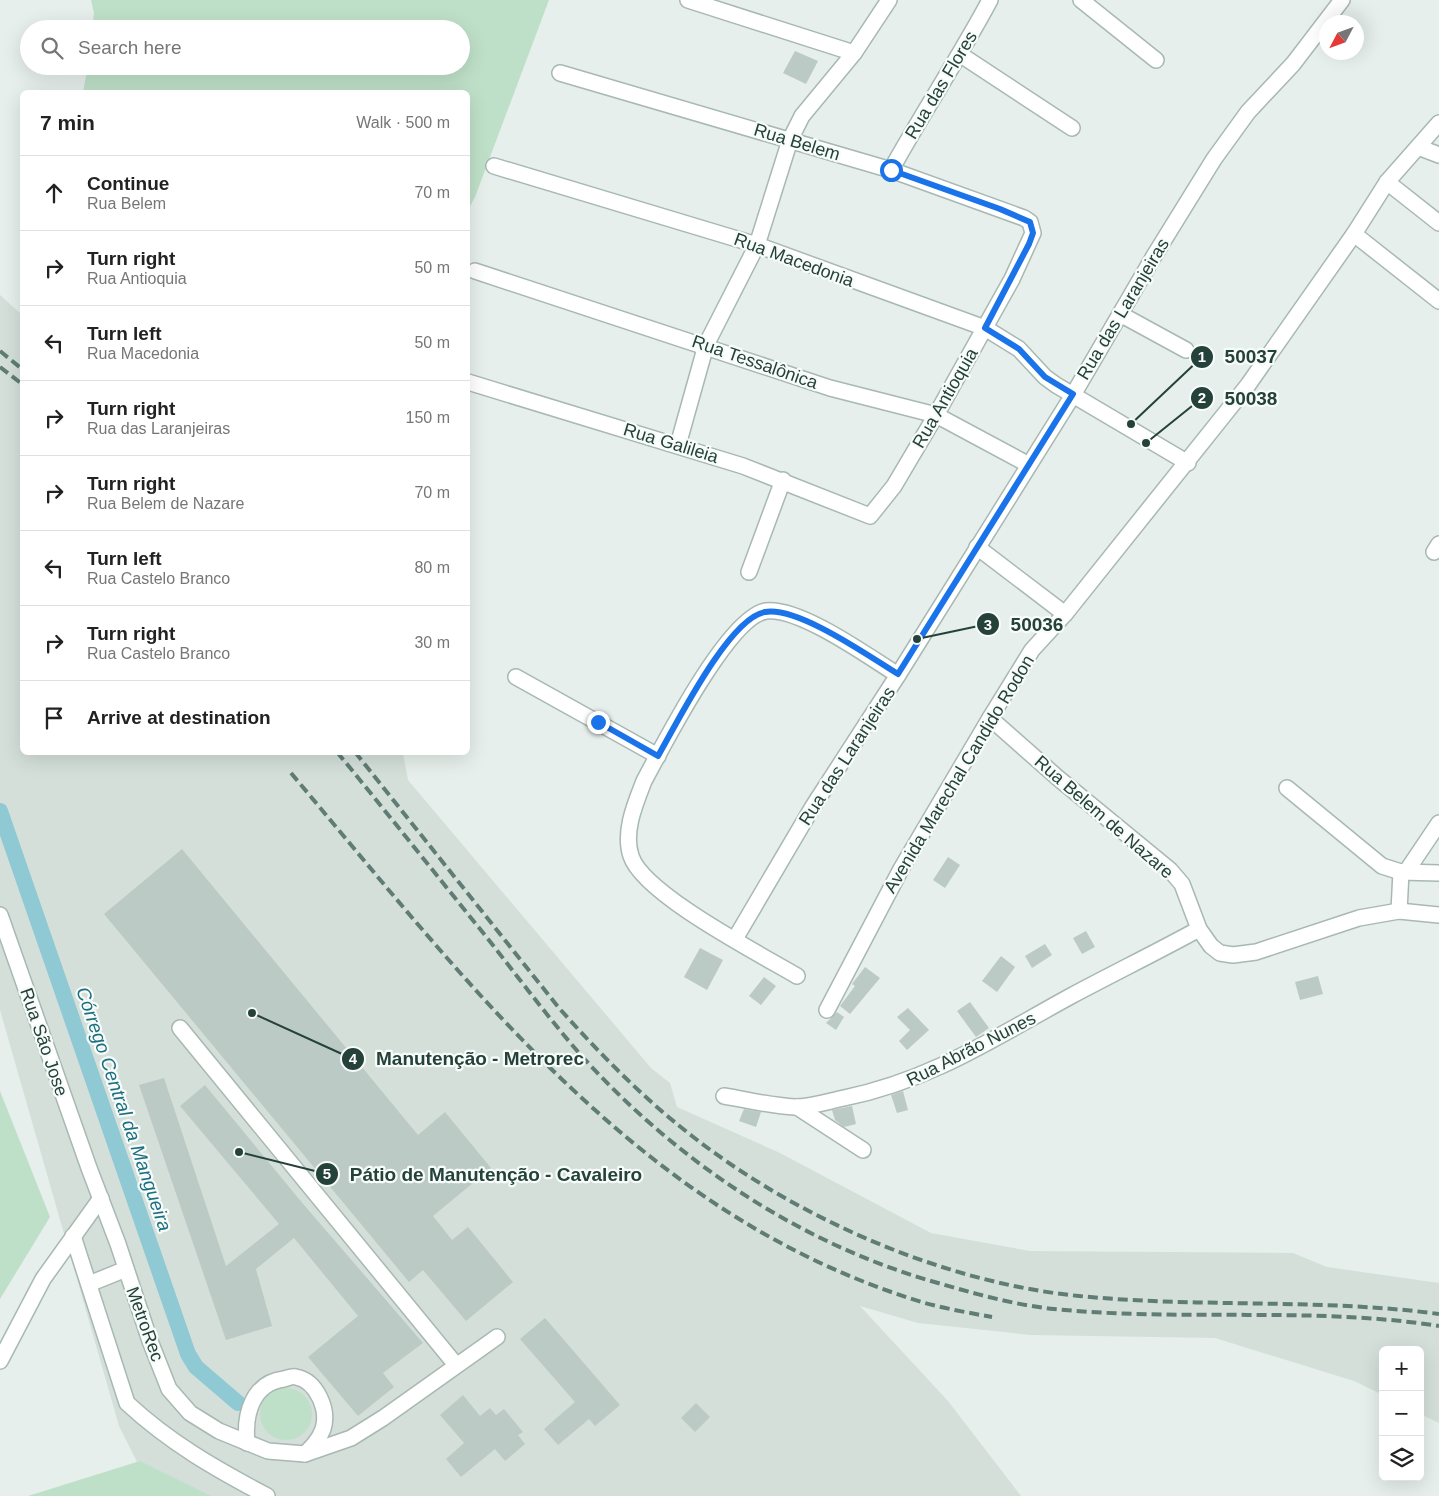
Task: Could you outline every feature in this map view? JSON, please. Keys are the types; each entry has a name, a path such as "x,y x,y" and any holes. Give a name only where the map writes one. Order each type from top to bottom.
{"street":[{"path":"688,0 854,53"},
{"path":"678,445 706,346 757,245 790,140 802,116 854,53 889,0"},
{"name":"Rua das Flores","path":"891,170 913,130 961,55 990,0"},
{"path":"1081,0 1156,60"},
{"name":"Rua das Laranjeiras","path":"736,939 812,808 1029,465 1154,256 1234,130 1298,58 1342,0"},
{"path":"961,55 1072,128"},
{"name":"Rua Belem","path":"560,73 891,170 1000,209 1030,222"},
{"name":"Avenida Marechal Candido Rodon","path":"827,1010 902,869 1032,650 1065,614 1188,463 1253,379 1354,234 1387,182 1439,124"},
{"path":"1418,147 1439,155"},
{"name":"Rua Macedonia","path":"494,166 757,245 985,328 1019,349 1045,377 1188,463"},
{"path":"1387,182 1439,223"},
{"name":"Rua Antioquia","path":"870,516 894,486 985,328 1029,244 1033,233 1030,222"},
{"path":"1354,234 1439,301"},
{"name":"Rua Tessalônica","path":"475,270 830,388 936,415 1029,465"},
{"path":"1120,314 1186,350"},
{"name":"Rua Galileia","path":"470,383 678,445 783,480 851,510 870,516"},
{"path":"749,572 783,480"},
{"path":"977,547 1065,614"},
{"path":"797,976 696,915 646,879 634,865 630,853 629,840 636,802 644,781 721,649 751,617 766,611 787,614 824,629 898,674"},
{"path":"516,677 658,756"},
{"name":"Rua Belem de Nazare","path":"990,718 1065,784 1170,870 1182,884 1199,929 1211,946 1220,953 1232,956 1256,952 1359,918 1399,911 1439,915"},
{"path":"1287,788 1382,866 1403,872 1439,873"},
{"path":"1399,911 1403,872 1439,822"},
{"name":"Rua São Jose","path":"0,915 89,1168"},
{"name":"Rua Abrão Nunes","path":"724,1096 771,1105 797,1107 874,1092 919,1077 998,1038 1073,995 1199,929"},
{"path":"180,1028 456,1365"},
{"path":"797,1107 863,1150"},
{"name":"MetroRec","path":"89,1168 150,1341 169,1389 190,1413 219,1431 247,1443 268,1451 305,1454 351,1438 383,1418 497,1337"},
{"path":"0,1361 43,1279 101,1198"},
{"path":"73,1236 127,1403 148,1423 182,1449 267,1496"},
{"path":"90,1284 126,1269"},
{"path":"247,1443 245,1425 248,1410 258,1392 274,1380 296,1377 314,1388 324,1407 324,1427 317,1442 305,1454"}],"shaded area":[{"path":"0,295 20,313 20,755 403,755 408,780 651,1068 670,1083 677,1107 780,1153 931,1233 1030,1251 1293,1253 1327,1267 1439,1283 1439,1423 1424,1416 1424,1346 1379,1346 1379,1393 1354,1381 1215,1338 1031,1335 918,1323 860,1306 948,1401 1021,1496 154,1496 119,1426 0,1010"}],"green space":[{"path":"91,0 549,0 470,206 470,90 83,90 86,75 470,75 470,20 93,20 94,13"},
{"path":"0,1091 50,1217 0,1299"},
{"path":"281,1388 291,1388 300,1392 308,1400 312,1414 308,1428 300,1436 291,1440 281,1440 272,1436 264,1428 260,1419 260,1409 264,1400 272,1392"},
{"path":"140,1461 211,1496 28,1496"}],"building":[{"path":"795,51 818,61 806,84 783,73"},
{"path":"182,849 418,1135 445,1112 491,1168 433,1216 452,1240 468,1227 513,1282 466,1321 423,1270 409,1282 104,914"},
{"path":"948,857 960,865 945,888 933,880"},
{"path":"1086,931 1095,947 1082,954 1073,938"},
{"path":"1045,944 1052,955 1032,968 1025,956"},
{"path":"700,948 723,960 707,990 684,977"},
{"path":"1001,956 1015,967 997,992 982,981"},
{"path":"865,967 880,978 850,1014 840,1006 855,986 852,984"},
{"path":"1318,976 1323,994 1300,1000 1295,982"},
{"path":"764,977 776,986 761,1005 749,996"},
{"path":"970,1002 989,1028 976,1037 957,1011"},
{"path":"908,1008 929,1030 907,1050 899,1041 910,1030 897,1017"},
{"path":"837,1012 844,1017 836,1030 826,1023"},
{"path":"164,1078 226,1266 279,1224 180,1106 205,1085 304,1205 423,1343 383,1373 394,1387 358,1416 308,1357 358,1316 294,1238 256,1269 272,1326 226,1340 139,1085"},
{"path":"903,1091 908,1110 897,1113 891,1095"},
{"path":"852,1106 856,1124 844,1127 835,1120 832,1110"},
{"path":"744,1109 761,1112 756,1127 739,1121"},
{"path":"545,1318 620,1405 595,1426 589,1419 558,1445 544,1429 575,1402 520,1339"},
{"path":"463,1395 480,1416 490,1408 496,1415 504,1409 523,1432 518,1435 525,1444 505,1461 495,1449 461,1477 446,1459 464,1443 440,1415"},
{"path":"696,1403 710,1417 695,1432 681,1418"}],"waterway":[{"name":"Córrego Central da Mangueira","path":"0,811 188,1354 196,1367 238,1403"}],"railway":[{"path":"0,351 20,367"},
{"path":"0,367 20,382"},
{"path":"339,755 556,1025 579,1053 616,1092 656,1129 698,1163 742,1194 837,1246 887,1266 938,1283 1010,1302 1054,1309 1102,1313 1343,1317 1439,1326"},
{"path":"357,755 559,1008 622,1075 692,1136 734,1166 778,1194 826,1220 926,1262 1028,1289 1124,1300 1304,1304 1394,1309 1439,1314"},
{"path":"291,773 427,935 497,1013 570,1087 648,1155 732,1215 824,1265 925,1303 992,1317"}],"place":[{"name":"50037","path":"1131,424"},
{"name":"50038","path":"1146,443"},
{"name":"50036","path":"917,639"},
{"name":"Manutenção - Metrorec","path":"252,1013"},
{"name":"Pátio de Manutenção - Cavaleiro","path":"239,1152"}],"route":[{"path":"598,722 658,756 721,649 751,617 766,611 787,614 824,629 898,674 1073,394 1045,377 1019,349 985,328 1029,244 1033,233 1030,222 1000,209 891,170"}]}
